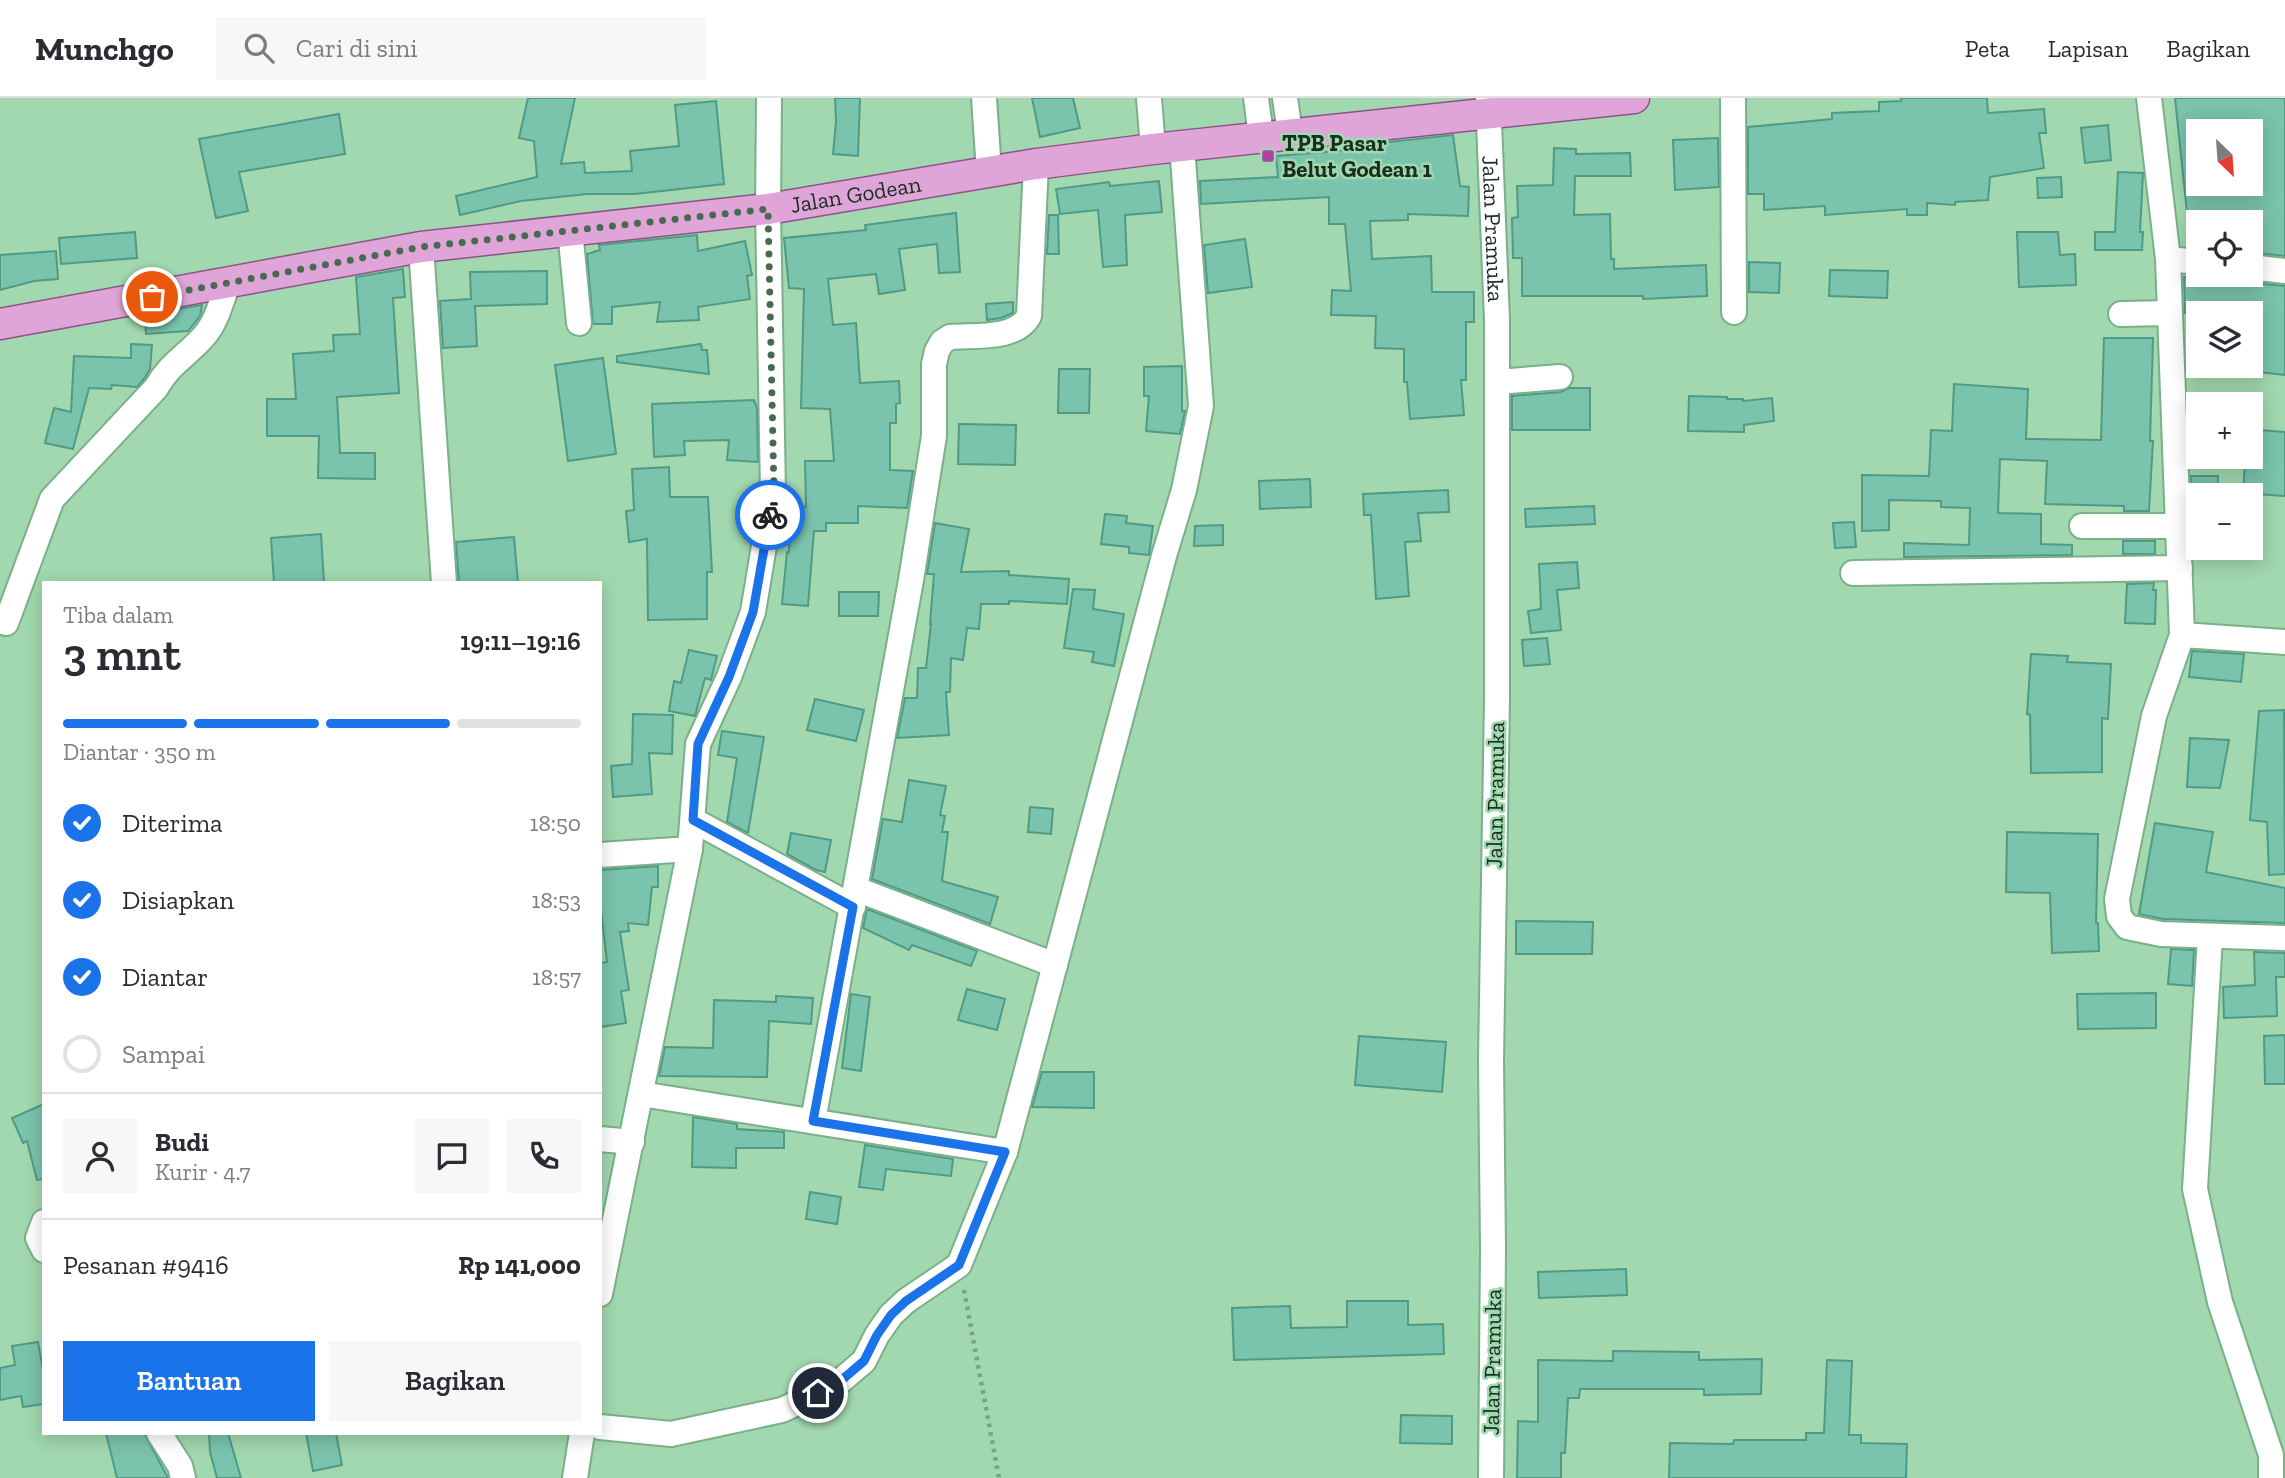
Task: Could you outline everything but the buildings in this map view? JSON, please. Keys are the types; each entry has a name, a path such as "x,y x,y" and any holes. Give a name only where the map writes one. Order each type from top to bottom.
{"main road":[{"name":"Jalan Godean","path":"0,324 421,247 768,209 1036,164 1276,135 1489,105 1634,98"}],"street":[{"path":"602,1284 691,849 698,744 729,677 753,612 774,492 768,209 769,98"},
{"path":"984,98 989,172"},
{"path":"1149,98 1153,149"},
{"path":"1256,98 1276,135"},
{"path":"1276,135 1285,98"},
{"path":"1733,98 1734,312"},
{"path":"2149,98 2168,259 2182,635 2154,716 2117,899 2119,916 2127,927 2161,934 2285,938"},
{"name":"Jalan Pramuka","path":"1489,105 1497,382 1497,698 1491,1060 1491,1478"},
{"path":"602,1427 671,1434 782,1410 837,1384 864,1361 891,1315 906,1301 959,1265 1005,1152 1184,490 1201,406 1182,145"},
{"path":"813,1121 904,620 934,436 934,364 937,351 942,342 950,337 1014,331 1024,324 1029,316 1036,164"},
{"path":"570,230 579,323"},
{"path":"421,247 444,581"},
{"path":"2168,259 2186,261"},
{"path":"2263,268 2285,271"},
{"path":"6,622 52,499 156,388 164,373 206,335 228,283"},
{"path":"2121,314 2170,313"},
{"path":"1497,382 1560,377"},
{"path":"2082,526 2177,526"},
{"path":"1853,573 2180,568"},
{"path":"2182,635 2285,642"},
{"path":"693,820 854,898 1055,965"},
{"path":"602,855 691,849"},
{"path":"2210,937 2195,1189 2220,1302 2276,1462"},
{"path":"641,1094 1005,1152"},
{"path":"602,1139 632,1142"},
{"path":"42,1227 38,1238 42,1246"},
{"path":"160,1435 180,1466 183,1478"},
{"path":"575,1478 582,1435"}],"path":[{"path":"959,1265 999,1478"}],"way so far":[{"path":"152,297 421,247 768,209 774,492 770,515"}],"place":[{"name":"TPB Pasar Belut Godean 1","path":"1268,156"}],"route":[{"path":"770,515 753,612 729,677 698,744 693,820 853,907 813,1121 1005,1152 959,1265 906,1301 891,1315 864,1361 837,1384 818,1393"}]}
